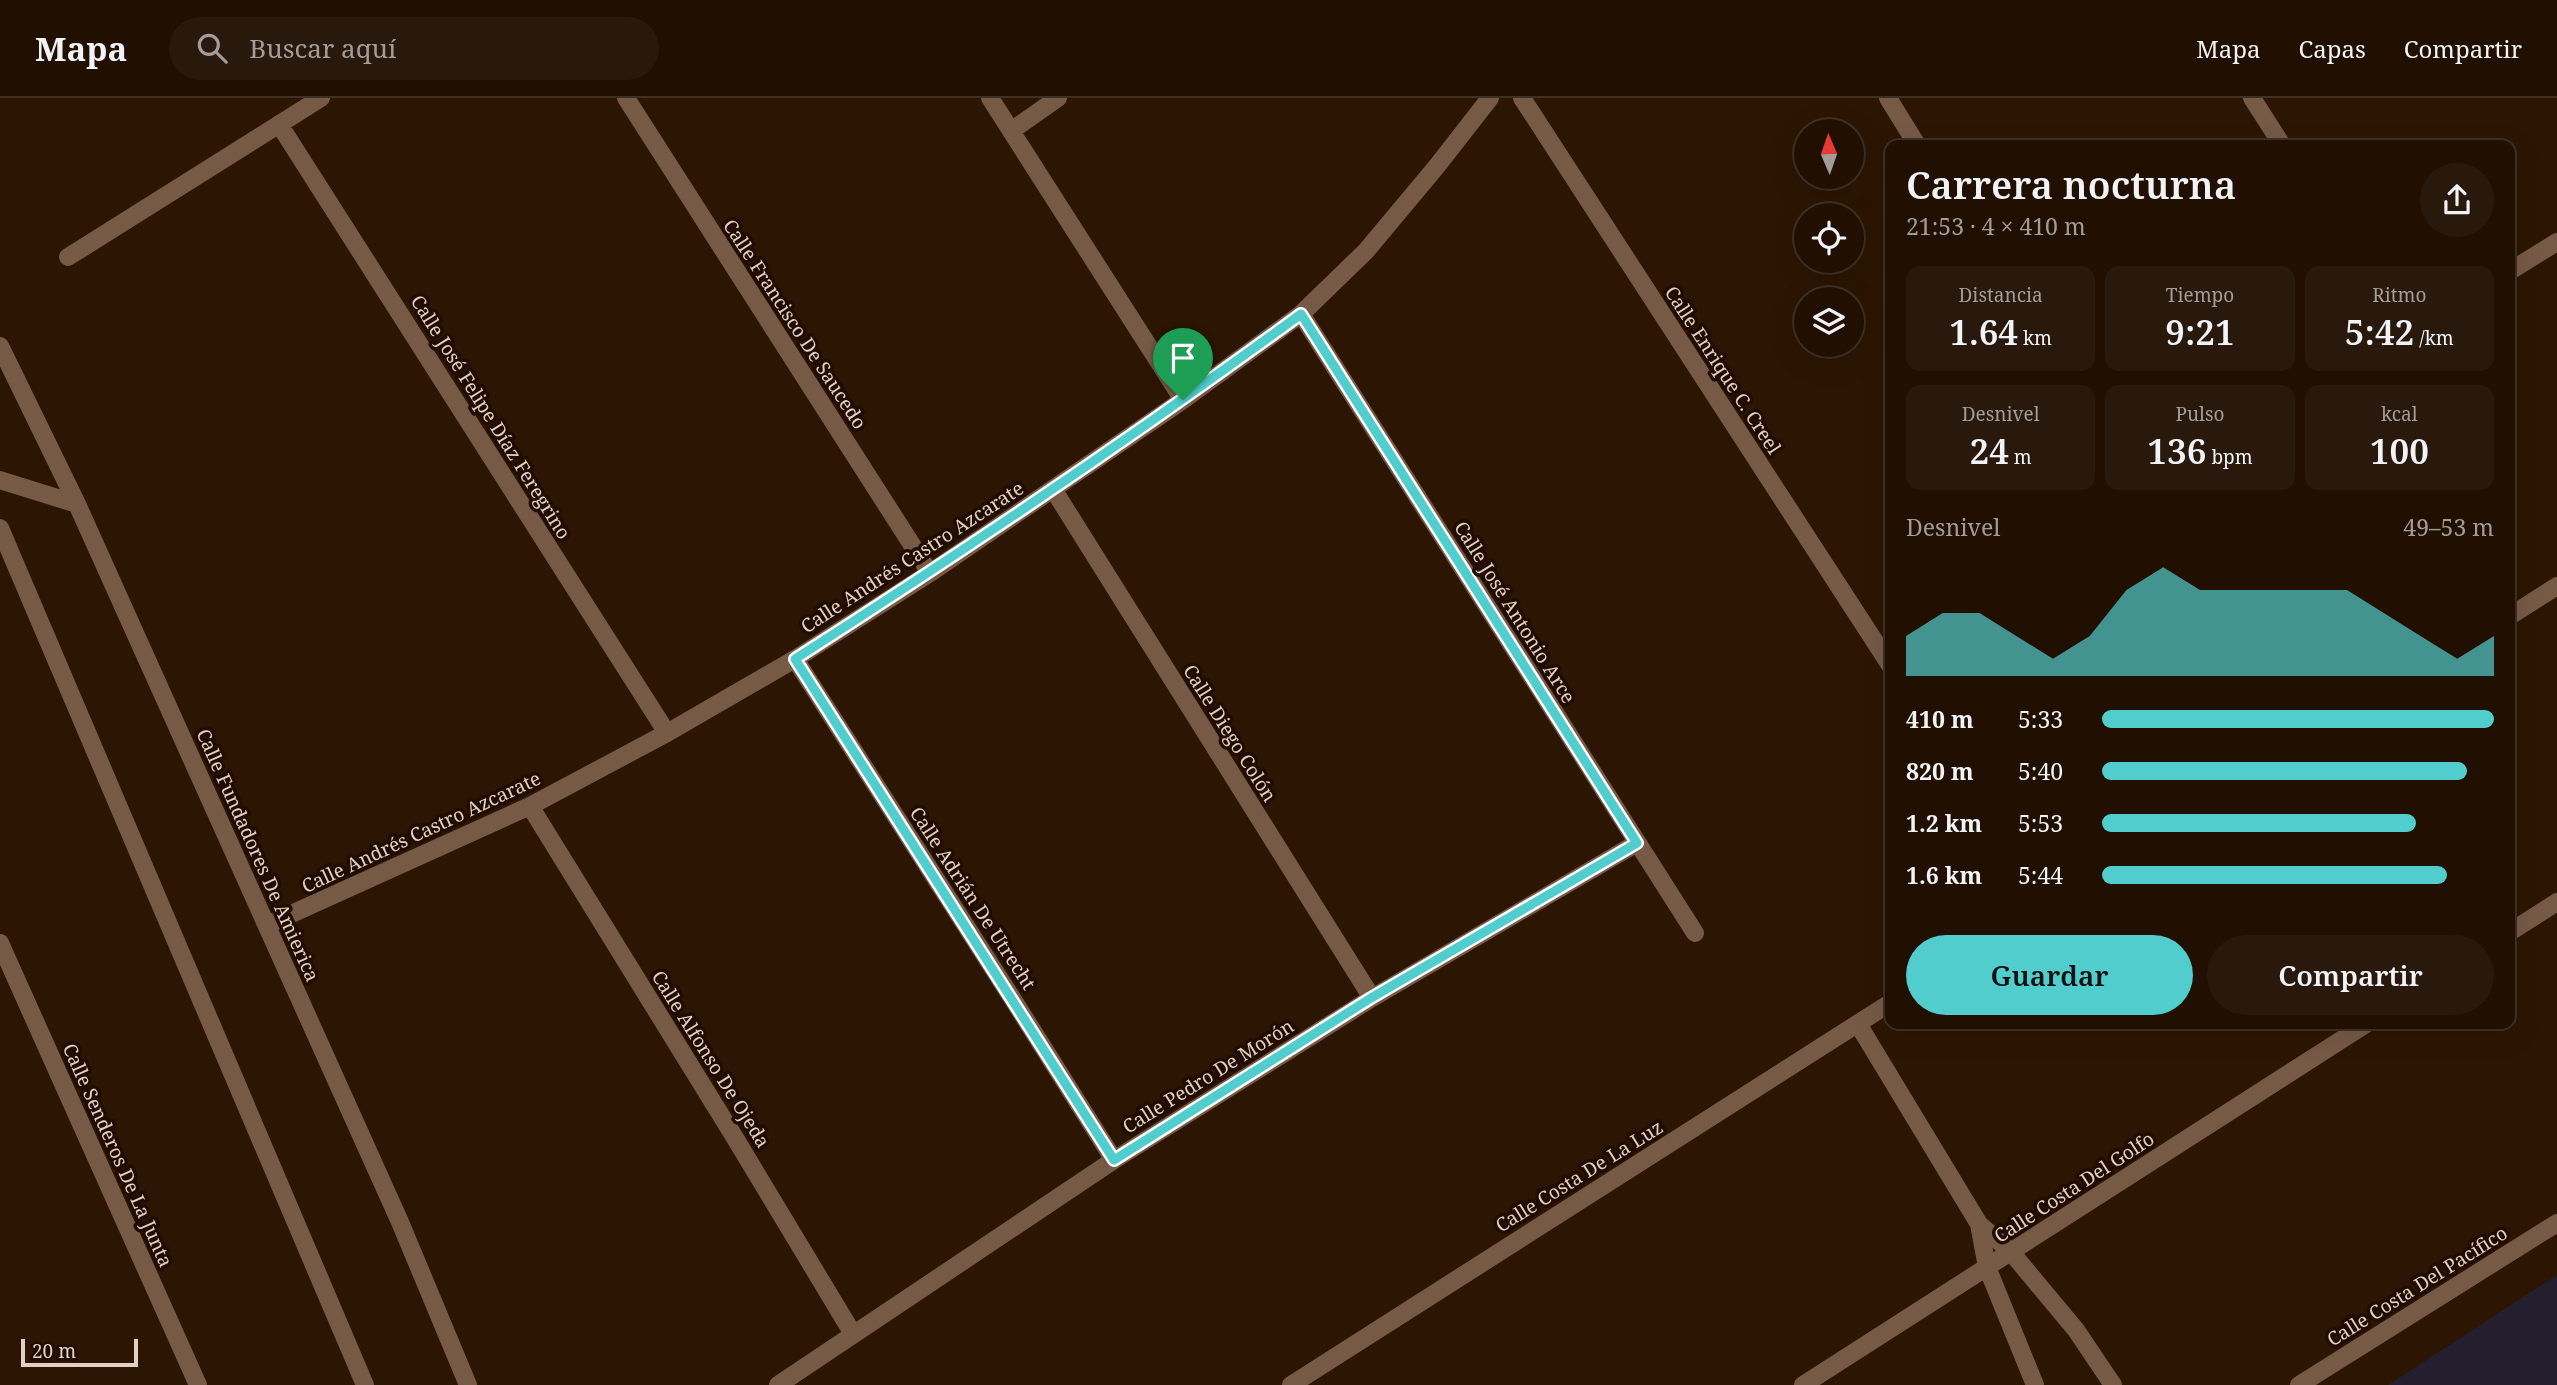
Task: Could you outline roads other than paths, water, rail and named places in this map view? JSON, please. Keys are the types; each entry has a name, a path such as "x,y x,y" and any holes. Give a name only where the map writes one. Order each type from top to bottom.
{"street":[{"path":"68,257 321,98"},
{"name":"Calle Francisco De Saucedo","path":"626,98 930,573"},
{"path":"990,98 1183,400"},
{"path":"1011,131 1058,98"},
{"name":"Calle Andrés Castro Azcarate","path":"267,925 530,807 667,733 795,659 930,573 1183,400 1301,314 1366,250 1490,98"},
{"name":"Calle Enrique C. Creel","path":"1522,98 1885,657"},
{"path":"1888,98 1914,140"},
{"path":"2252,98 2279,140"},
{"name":"Calle José Felipe Díaz Feregrino","path":"279,124 667,733"},
{"path":"2515,268 2557,242"},
{"name":"Calle José Antonio Arce","path":"1301,314 1695,933"},
{"name":"Calle Fundadores De Amierica","path":"0,346 77,504 267,925 394,1210 468,1385"},
{"path":"0,480 77,504"},
{"name":"Calle Diego Colón","path":"1053,489 1371,998"},
{"path":"0,528 365,1385"},
{"path":"2515,613 2557,586"},
{"name":"Calle Adrián De Utrecht","path":"795,659 1114,1160"},
{"name":"Calle Alfonso De Ojeda","path":"530,807 853,1334"},
{"name":"Calle Pedro De Morón","path":"778,1385 1114,1160 1371,998 1637,843"},
{"path":"2515,929 2557,902"},
{"name":"Calle Senderos De La Junta","path":"0,943 198,1385"},
{"name":"Calle Costa De La Luz","path":"1291,1385 1885,1006"},
{"path":"1858,1024 1979,1224 2011,1252 2076,1330 2113,1385"},
{"name":"Calle Costa Del Golfo","path":"1803,1385 2359,1029"},
{"name":"Calle Costa Del Pacífico","path":"2299,1385 2557,1223"},
{"path":"1979,1224 1987,1267 2035,1385"}]}
